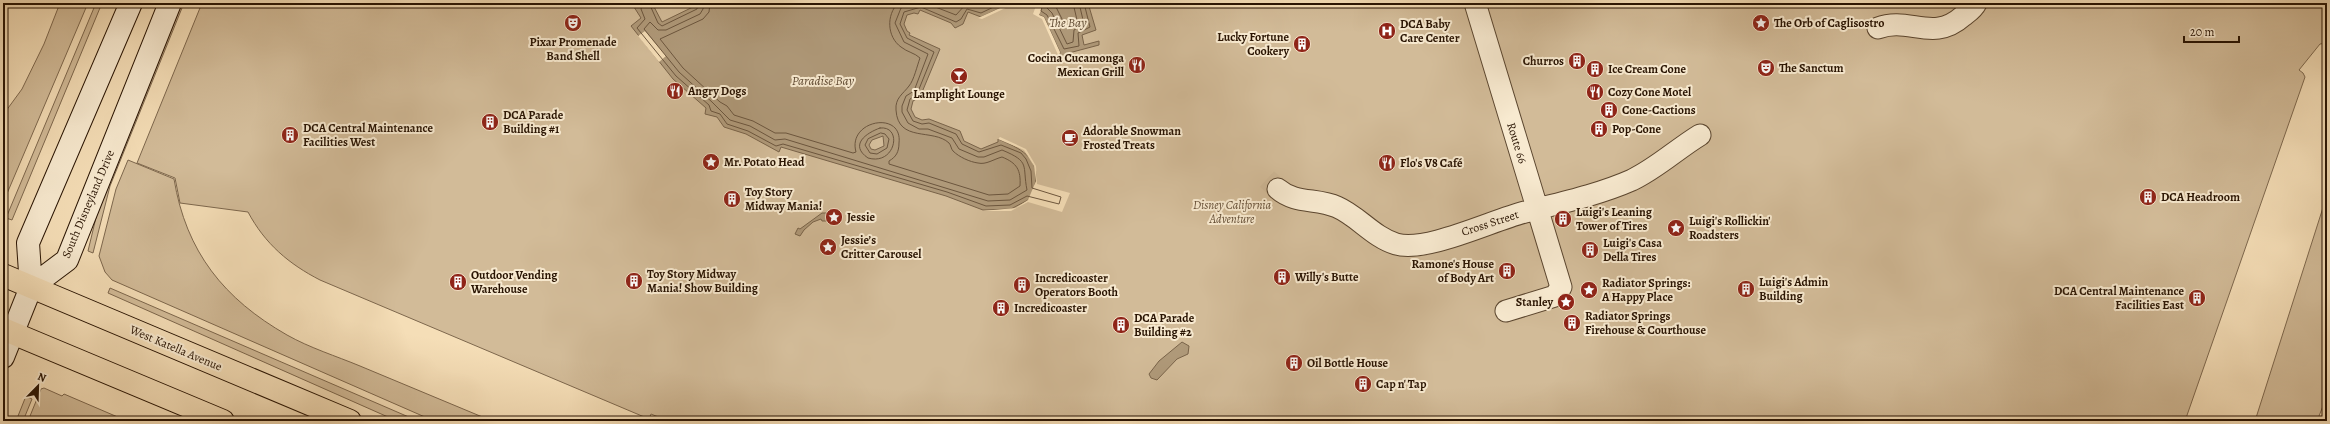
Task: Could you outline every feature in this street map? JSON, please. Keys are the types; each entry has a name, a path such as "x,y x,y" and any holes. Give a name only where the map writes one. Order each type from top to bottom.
{"main road":[{"path":"3,356 8,331 31,287 28,244 131,3"},
{"name":"South Disneyland Drive","path":"31,287 67,260 170,3"},
{"name":"West Katella Avenue","path":"3,275 350,421"},
{"path":"8,331 223,421"}],"street":[{"name":"Route 66","path":"1475,3 1560,284 1559,292 1555,296 1506,311"},
{"path":"1878,28 1891,23 1929,30 1948,26 1958,22 1976,3"},
{"name":"Cross Street","path":"1278,188 1287,197 1322,203 1345,211 1376,234 1397,244 1425,243 1525,212 1538,210 1630,180 1653,168 1685,143 1700,136"}],"green space":[{"path":"60,3 88,3 3,203 3,115 22,89 44,44"},
{"path":"96,3 102,3 12,220 6,218"},
{"path":"177,3 184,3 110,186 93,253 88,251 104,184"},
{"name":"Disney California Adventure","path":"202,3 2327,3 2327,43 2320,44 2299,70 2305,77 2185,421 668,421 651,414 649,419 320,280 298,267 279,252 262,234 248,212 180,203 175,178 137,163"},
{"path":"128,160 174,179 180,205 188,229 198,251 211,271 244,306 287,335 305,344 492,421 434,421 112,280 105,272 99,256 116,189"},
{"path":"2327,195 2327,396 2317,421 2255,421"},
{"path":"110,288 418,421 397,421 108,293"},
{"path":"44,388 62,396 64,394 127,421 28,421 41,389"},
{"path":"26,396 32,399 23,421 16,421"}],"water":[{"name":"Paradise Bay","path":"641,3 652,3 662,22 695,6 694,3 1011,3 981,17 968,12 963,24 955,28 951,23 920,10 918,14 914,13 907,15 904,24 907,31 910,33 909,35 940,49 920,97 913,101 911,109 915,117 922,120 929,119 960,131 964,141 981,149 998,142 998,139 1021,150 1027,155 1035,167 1035,185 1068,194 1028,200 1011,209 983,210 946,196 781,147 779,152 746,134 724,127 717,117 705,114 706,108 673,79 631,26 641,18 634,7","holes":["883,136 884,146 875,150 871,149 869,145 872,140"]},
{"name":"The Bay","path":"1039,3 1088,3 1096,30 1082,35 1084,45 1099,41 1099,45 1065,54 1065,57 1059,57 1060,52 1044,17 1035,13"},
{"path":"822,213 827,213 827,221 822,221 821,219 813,222 800,236 795,234 798,228 800,229"},
{"path":"1182,342 1189,346 1188,354 1177,359 1157,380 1151,378 1149,374 1159,361"}],"pier":[{"path":"1011,3 1016,5 1023,3 1020,8 1012,5 982,19 978,18"},
{"path":"1037,3 1044,3 1039,15 1044,17 1060,52 1059,57 1042,19 1033,14"},
{"path":"645,31 666,56 659,62 638,36"},
{"path":"1000,137 1026,149 1036,166 1037,184 1070,193 1062,212 1028,202 1011,211 982,211 1016,208 1028,200 1036,181 1034,166 1024,150 998,139"}],"tunnel":[{"path":"1267,179 1278,189"}],"place":[{"name":"Pixar Promenade Band Shell","path":"573,23"},
{"name":"The Orb of Caglisostro","path":"1761,23"},
{"name":"DCA Baby Care Center","path":"1387,31"},
{"name":"Lucky Fortune Cookery","path":"1302,44"},
{"name":"Churros","path":"1577,61"},
{"name":"Cocina Cucamonga Mexican Grill","path":"1137,65"},
{"name":"The Sanctum","path":"1766,68"},
{"name":"Ice Cream Cone","path":"1595,69"},
{"name":"Lamplight Lounge","path":"959,76"},
{"name":"Angry Dogs","path":"675,91"},
{"name":"Cozy Cone Motel","path":"1595,92"},
{"name":"Cone-Cactions","path":"1609,110"},
{"name":"DCA Parade Building #1","path":"490,122"},
{"name":"Pop-Cone","path":"1599,129"},
{"name":"DCA Central Maintenance Facilities West","path":"290,135"},
{"name":"Adorable Snowman Frosted Treats","path":"1070,138"},
{"name":"Mr. Potato Head","path":"711,162"},
{"name":"Flo's V8 Café","path":"1387,163"},
{"name":"DCA Headroom","path":"2148,197"},
{"name":"Toy Story Midway Mania!","path":"732,199"},
{"name":"Jessie","path":"834,217"},
{"name":"Luigi's Leaning Tower of Tires","path":"1563,219"},
{"name":"Luigi's Rollickin' Roadsters","path":"1676,228"},
{"name":"Jessie’s Critter Carousel","path":"828,247"},
{"name":"Luigi's Casa Della Tires","path":"1590,250"},
{"name":"Ramone's House of Body Art","path":"1507,271"},
{"name":"Willy's Butte","path":"1282,277"},
{"name":"Toy Story Midway Mania! Show Building","path":"634,281"},
{"name":"Outdoor Vending Warehouse","path":"458,282"},
{"name":"Incredicoaster Operators Booth","path":"1022,285"},
{"name":"Luigi's Admin Building","path":"1746,289"},
{"name":"Radiator Springs: A Happy Place","path":"1589,290"},
{"name":"DCA Central Maintenance Facilities East","path":"2197,298"},
{"name":"Stanley","path":"1566,302"},
{"name":"Incredicoaster","path":"1001,308"},
{"name":"Radiator Springs Firehouse & Courthouse","path":"1572,323"},
{"name":"DCA Parade Building #2","path":"1121,325"},
{"name":"Oil Bottle House","path":"1294,363"},
{"name":"Cap n' Tap","path":"1363,384"}]}
